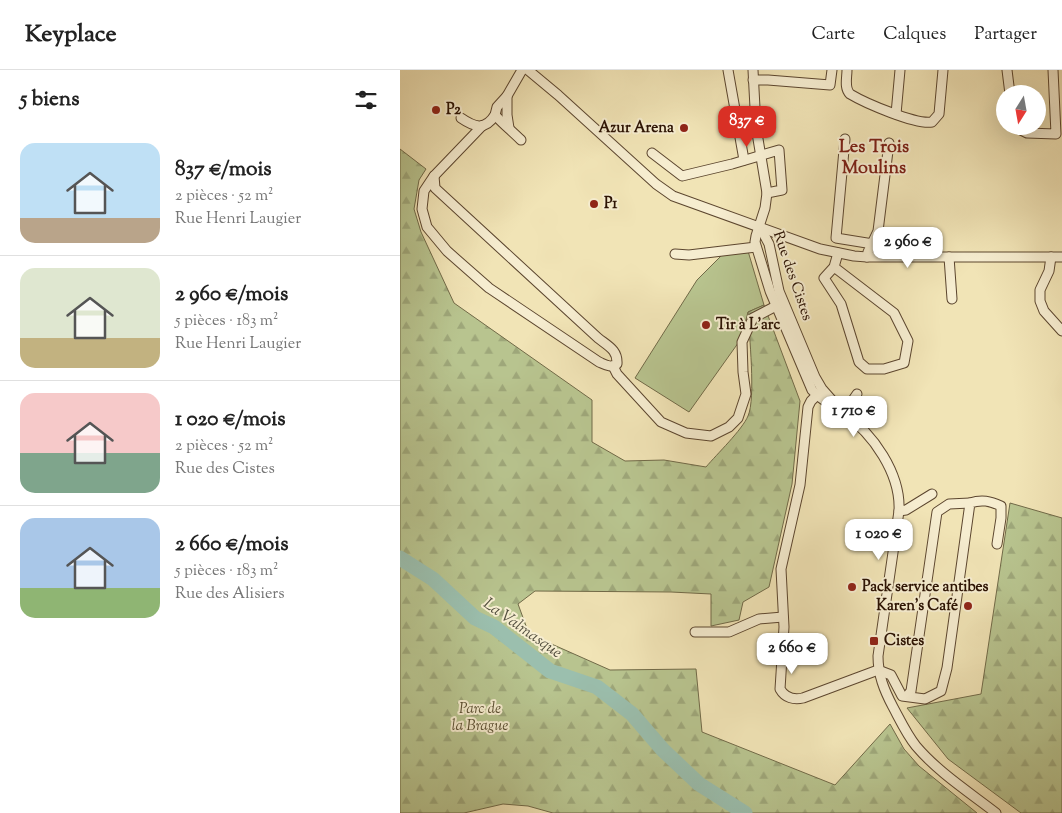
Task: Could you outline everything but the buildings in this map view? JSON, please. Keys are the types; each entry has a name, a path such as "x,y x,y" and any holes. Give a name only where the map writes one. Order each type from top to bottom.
{"street":[{"path":"434,176 435,188 598,338 614,350 617,364 607,366 599,362 490,288 447,251 427,227 422,209 424,191 434,176 482,126 492,119 498,107 508,96 522,70"},
{"path":"528,70 656,184 673,196 820,249 868,257 1062,257"},
{"path":"728,70 744,160"},
{"path":"753,70 755,120 767,193 760,227"},
{"path":"753,80 830,86 832,70"},
{"path":"847,70 846,86 850,94 925,124 932,122 939,114 943,70"},
{"path":"896,114 900,70"},
{"path":"1007,70 1009,85"},
{"path":"1046,134 1056,134 1053,70"},
{"path":"508,96 507,115 510,128"},
{"path":"495,115 501,123 510,128 521,140"},
{"path":"461,118 476,127 482,126"},
{"path":"845,139 836,238 873,244"},
{"path":"868,257 868,252 878,231 889,143"},
{"path":"652,153 682,176 779,150 782,190 767,193"},
{"name":"Rue des Cistes","path":"760,227 756,236 756,247 776,306 808,382 816,395 844,413"},
{"name":"Rue des Cistes","path":"760,227 769,244 779,291 815,377 822,389 870,437 896,484 899,511 881,634 878,670"},
{"path":"675,254 689,255 756,247"},
{"path":"834,267 894,313 908,341 904,363 884,369 867,369 859,362 840,304 824,278 834,267 838,253"},
{"path":"949,257 952,298"},
{"path":"1051,257 1049,271 1040,290 1040,301 1044,312 1062,331"},
{"path":"613,366 617,374 661,422 686,433 711,436 728,427 738,418 746,394 742,372 742,342 753,318 776,306"},
{"path":"844,413 856,394"},
{"path":"816,395 808,407 800,485 781,569 784,617 780,683 782,693 798,699 878,670 891,675 902,696 925,700 941,691 947,668 970,503"},
{"path":"899,511 906,510 932,494"},
{"path":"906,696 911,691 937,512 949,504 970,503 979,500 1001,506 997,544"},
{"path":"695,632 729,632 759,619 784,617"},
{"path":"878,670 888,698 915,745 929,760 996,813"}],"green space":[{"name":"Parc de la Brague","path":"400,149 426,169 419,180 414,209 421,232 454,303 592,400 592,442 625,461 664,460 706,467 735,435 748,416 752,395 752,381 748,312 764,305 800,401 792,484 769,587 743,602 739,620 711,626 711,594 535,591 518,604 529,634 610,670 696,669 702,732 835,785 890,724 904,749 919,766 977,813 553,813 528,806 503,804 464,813 400,813"},
{"name":"Tir à L'arc","path":"748,251 764,305 748,312 741,339 689,412 635,378 697,280 723,254"},
{"path":"1010,503 1062,518 1062,813 1021,813 948,759 907,708 981,694"}],"waterway":[{"name":"La Valmasque","path":"400,558 433,579 475,618 494,627 550,671 597,687 632,714 663,750 699,784 745,813"}],"place":[{"name":"P2","path":"436,110"},
{"name":"Azur Arena","path":"684,128"},
{"name":"P1","path":"594,204"},
{"name":"Tir à L'arc","path":"706,325"},
{"name":"Pack service antibes","path":"852,587"},
{"name":"Karen's Café","path":"968,606"},
{"name":"Cistes","path":"874,641"}],"district":[{"name":"Les Trois Moulins","path":"874,158"}]}
